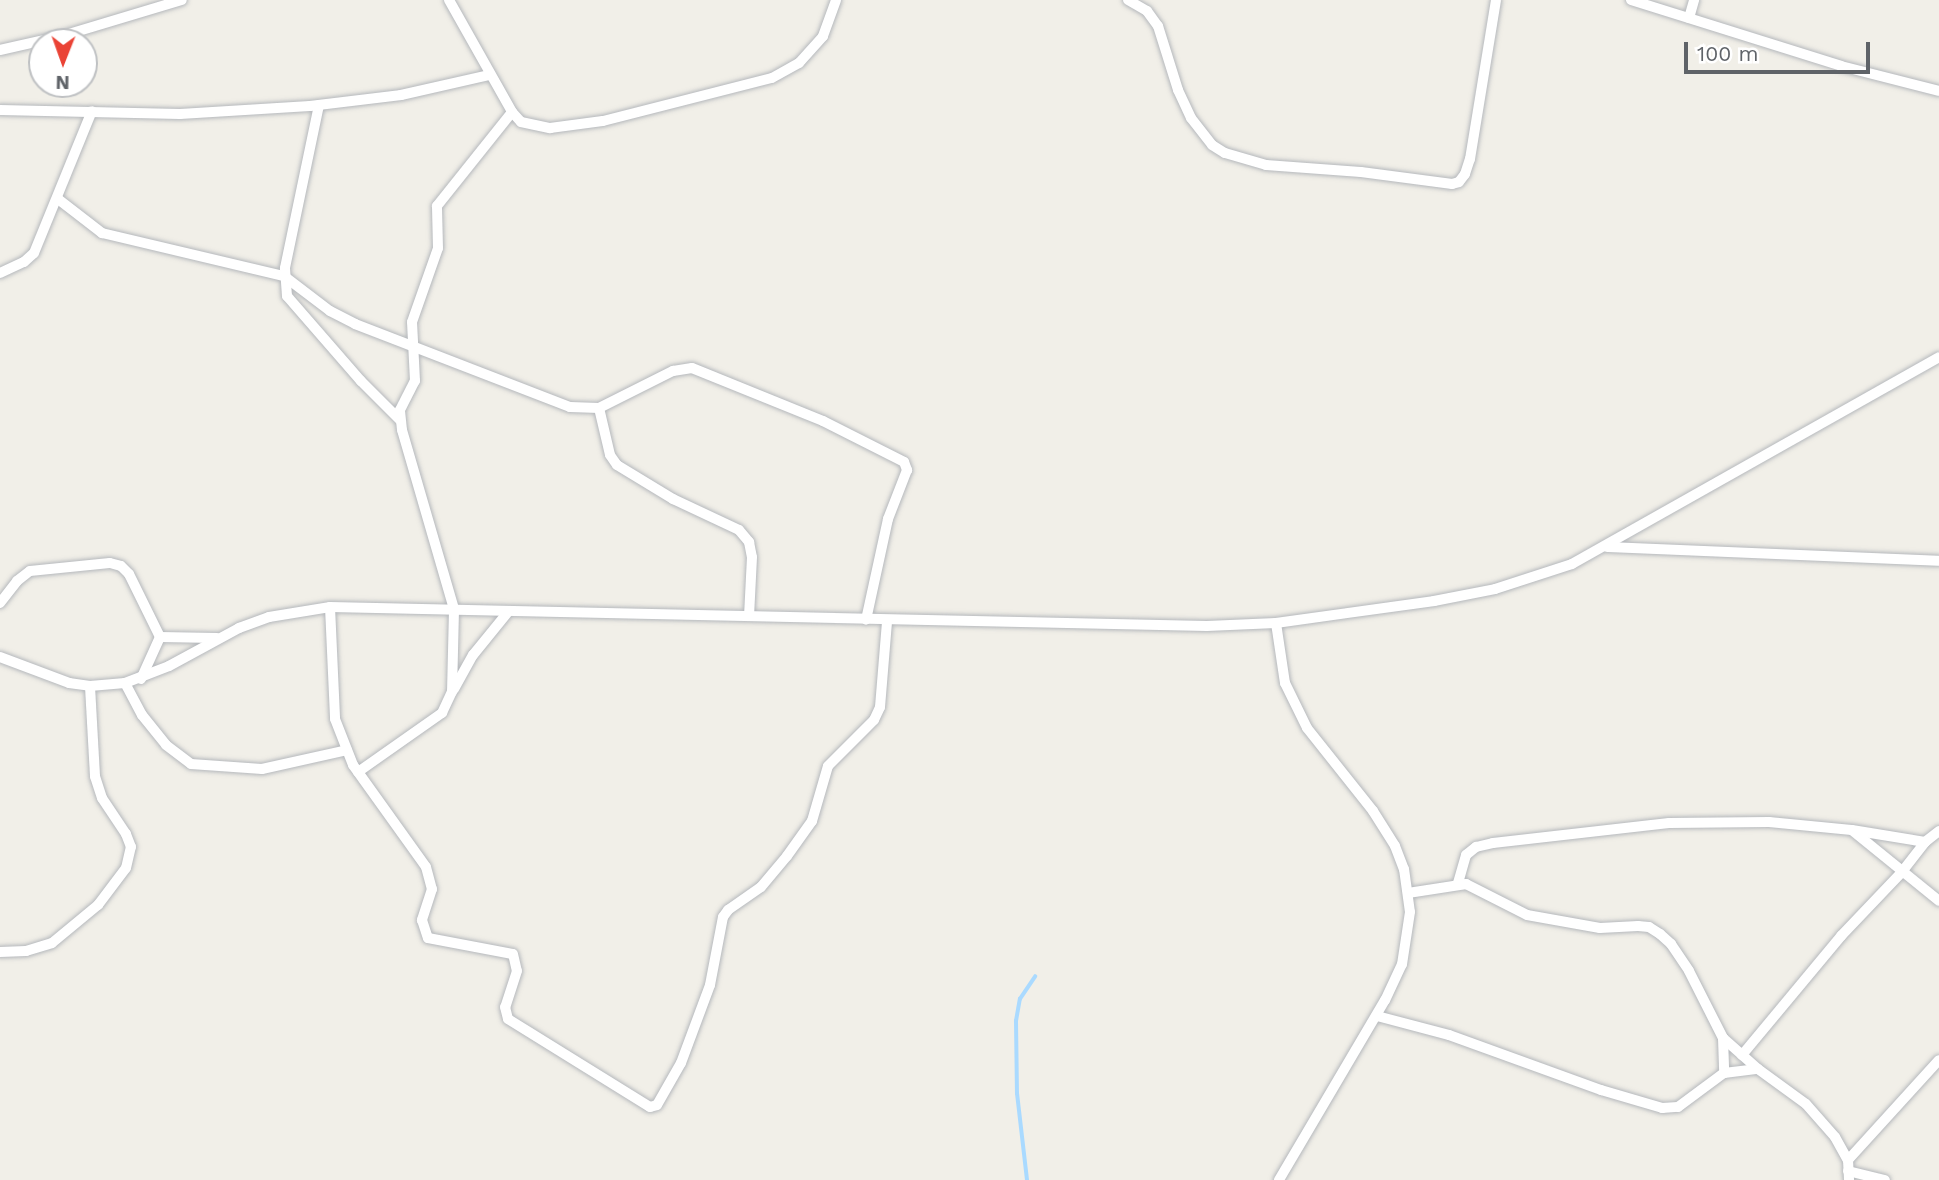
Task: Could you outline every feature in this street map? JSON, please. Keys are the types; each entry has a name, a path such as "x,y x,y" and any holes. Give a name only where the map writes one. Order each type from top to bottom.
{"street":[{"path":"0,50 62,36 182,0"},
{"path":"449,0 512,112 521,122 534,126 603,121 772,78 799,63 822,36 836,0"},
{"path":"1128,0 1147,11 1158,26 1178,90 1191,118 1207,140 1225,153 1266,165 1361,172 1452,184 1459,182 1465,174 1470,159 1496,0"},
{"path":"1631,0 1841,66 1939,91"},
{"path":"1689,18 1694,0"},
{"path":"0,110 180,114 319,105 390,96 491,75"},
{"path":"319,105 284,276 287,296 300,314 400,419"},
{"path":"0,273 24,262 34,253 92,111"},
{"path":"452,692 454,610 400,419 400,410 415,381 412,322 438,248 438,206 512,112"},
{"path":"58,199 102,233 284,276 330,311 355,324 570,407 599,408 673,371 692,368 823,421 904,462 907,470 888,519 866,620"},
{"path":"0,657 69,682 90,686 125,683 141,679 218,638 270,617 330,607 887,621 1207,625 1276,623 1421,603 1494,589 1572,564 1939,357"},
{"path":"599,408 610,455 617,465 673,499 739,530 749,542 752,557 749,616"},
{"path":"1606,547 1939,561"},
{"path":"0,603 17,581 30,571 110,563 121,566 129,574 160,637"},
{"path":"330,607 335,719 358,772 426,867 432,888 422,920 428,938 513,954 517,971 505,1007 508,1019 650,1107 657,1105 681,1063 710,985 723,917 728,910 761,887 787,856 812,821 828,766 874,720 880,707 887,621"},
{"path":"358,772 442,713 473,655 508,612"},
{"path":"1276,623 1285,683 1302,718 1385,828 1404,869 1408,893 1409,934 1402,964 1377,1017 1279,1180"},
{"path":"160,637 218,638"},
{"path":"141,679 160,637"},
{"path":"125,683 142,715 166,745 191,764 262,769 347,750"},
{"path":"0,952 26,951 52,943 98,905 126,869 131,847 127,834 102,798 95,776 90,686"},
{"path":"1458,883 1466,855 1476,847 1669,823 1769,822 1852,830 1925,842"},
{"path":"1852,830 1901,873 1939,901"},
{"path":"1742,1055 1841,936 1901,873 1925,842 1939,831"},
{"path":"1408,893 1439,890 1458,883 1527,915 1600,928 1649,927 1671,944 1723,1038 1758,1069 1806,1104 1835,1137 1848,1170"},
{"path":"1377,1017 1449,1035 1601,1090 1662,1108 1678,1107 1724,1073 1758,1069"},
{"path":"1723,1038 1724,1073"},
{"path":"1848,1170 1939,1060"},
{"path":"1848,1170 1885,1180"}],"waterway":[{"path":"1027,1180 1017,1094 1016,1021 1020,999 1035,977"}]}
